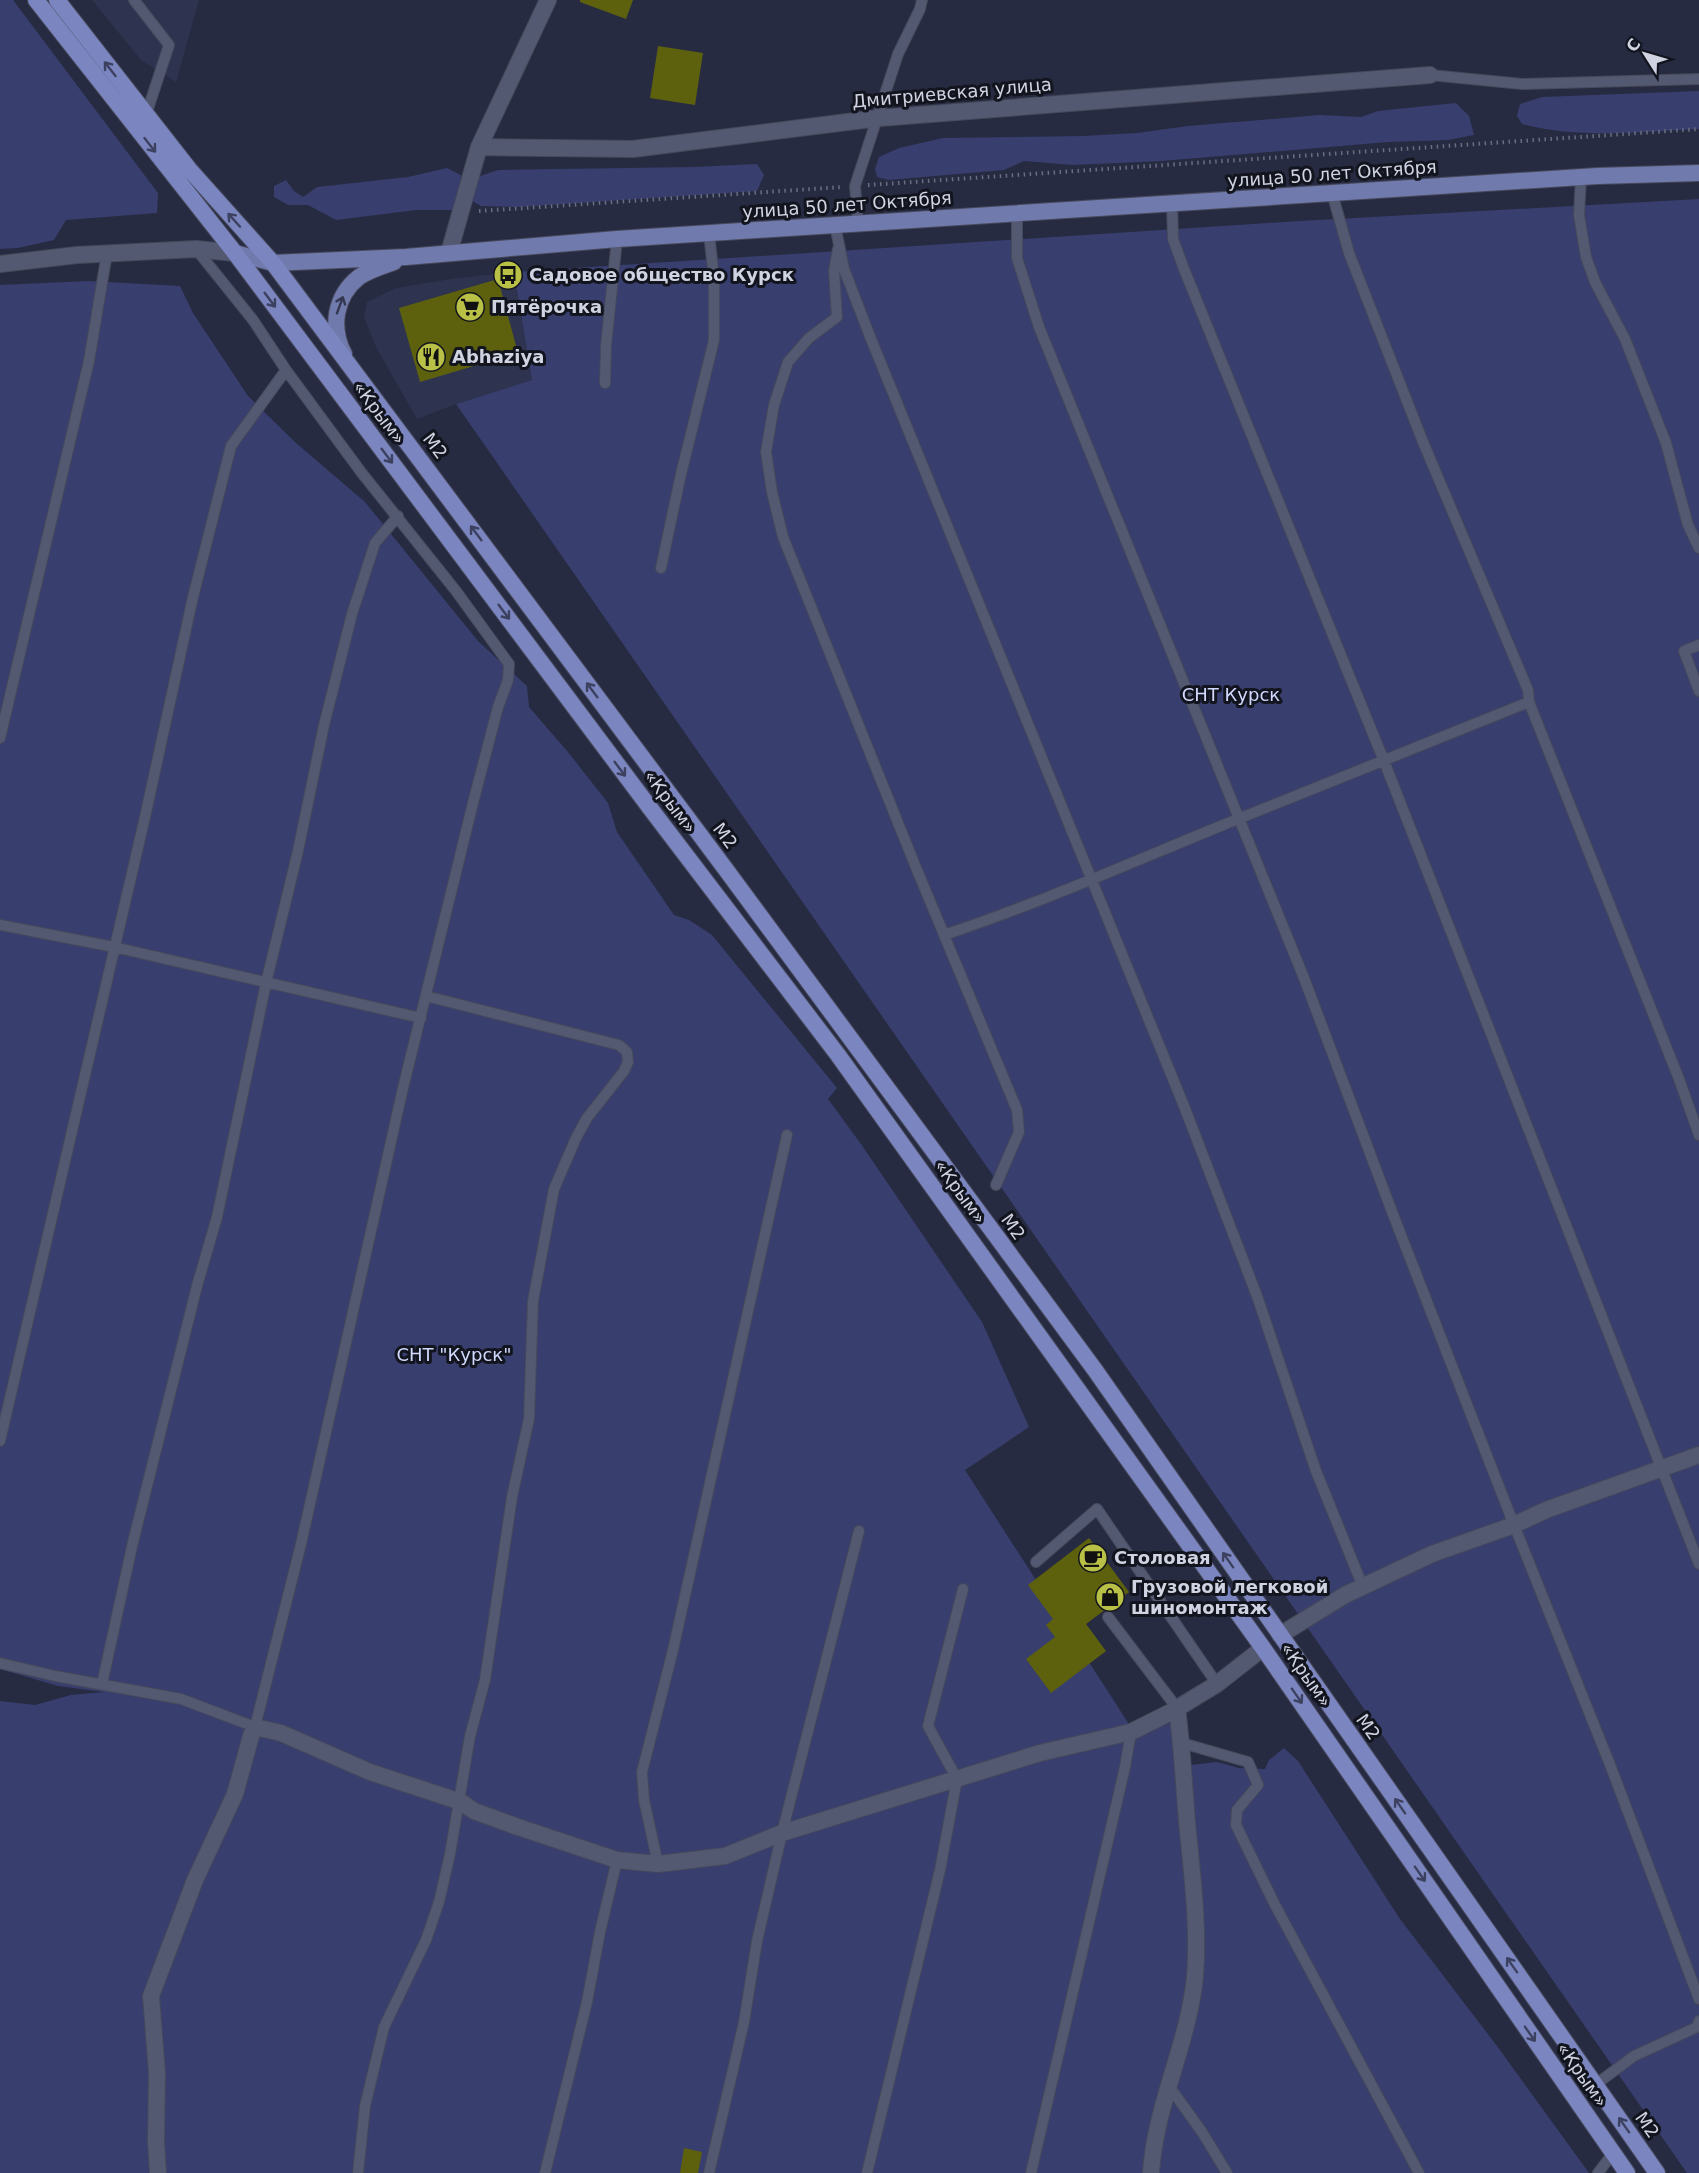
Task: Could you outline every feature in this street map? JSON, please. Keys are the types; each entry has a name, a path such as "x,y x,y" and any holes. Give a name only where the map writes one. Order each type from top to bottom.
{"highway":[{"name":"«Крым»","path":"36,0 235,253 834,1050 1263,1648 1627,2173"},
{"name":"М2","path":"57,0 189,169 273,263 347,360 1095,1370 1658,2173"}],"main road":[{"name":"улица 50 лет Октября","path":"235,253 273,263 406,257 617,239 858,223 1581,177 1699,173"},
{"path":"347,360 338,342 335,323 343,295 361,276 406,257"}],"street":[{"path":"449,253 479,147 548,0"},
{"name":"Дмитриевская улица","path":"479,147 633,149 879,118 1430,75"},
{"name":"улица 50 лет Октября","path":"0,264 107,253 196,249 235,253"},
{"path":"1280,1635 1345,1595 1432,1554 1699,1455"},
{"path":"158,2173 157,2073 151,1996 195,1880 235,1794 255,1727 281,1733 370,1772 460,1802 474,1811 518,1827 617,1860 658,1864 725,1856 782,1833 1040,1753 1131,1732 1217,1684 1263,1648"},
{"path":"1151,2173 1152,2146 1188,2016 1195,1977 1196,1901 1177,1708"}],"lane":[{"path":"134,0 169,45 146,115"},
{"path":"858,223 855,186 898,54 920,9 922,0"},
{"path":"1430,75 1522,84 1699,79"},
{"path":"1581,177 1579,215 1586,257 1595,282 1625,339 1666,443 1688,525 1699,548"},
{"path":"1332,193 1349,253 1423,442 1528,690 1529,702 1699,1135"},
{"path":"1172,203 1173,238 1184,269 1384,761 1699,1564"},
{"path":"1017,214 1017,258 1039,327 1304,978 1699,1999"},
{"path":"835,225 844,269 871,339 1184,1106 1257,1296 1316,1471 1362,1587"},
{"path":"661,568 681,474 714,340 714,279 709,233"},
{"path":"605,383 606,346 617,239"},
{"path":"839,243 834,271 837,317 809,338 788,362 774,405 766,452 770,482 783,537 1017,1110 1019,1132 996,1185"},
{"path":"0,1663 56,1676 182,1699 255,1727 301,1544 426,996 474,799 498,707 508,680 509,664 456,591 361,472 253,321 196,249"},
{"path":"0,738 89,361 107,253"},
{"path":"0,1441 148,807 193,597 231,446 286,370"},
{"path":"102,1684 136,1531 197,1286 217,1217 266,983 298,851 324,725 352,614 375,543 398,516"},
{"path":"1699,645 1684,651 1699,691"},
{"path":"944,935 1012,912 1093,880 1529,702"},
{"path":"0,925 114,947 421,1018"},
{"path":"358,2173 365,2106 384,2026 426,1940 436,1911 460,1802 470,1736 485,1680 510,1508 529,1419 533,1301 554,1190 587,1118 624,1071 628,1062 627,1052 619,1045 426,996"},
{"path":"658,1864 644,1800 642,1772 673,1650 787,1135"},
{"path":"1036,1562 1097,1509 1217,1684"},
{"path":"709,2173 741,2033 757,1941 782,1833 859,1531"},
{"path":"867,2173 938,1880 957,1779 928,1726 963,1589"},
{"path":"1108,1617 1177,1708"},
{"path":"1031,2173 1125,1767 1131,1732"},
{"path":"1182,1743 1248,1762 1258,1785 1237,1810 1236,1825 1275,1905 1419,2173"},
{"path":"545,2173 587,2002 617,1860"},
{"path":"1596,2085 1634,2056 1697,2027 1699,2021"},
{"path":"1170,2086 1227,2173"},
{"path":"1598,2173 1613,2153"}],"path":[{"path":"460,213 1699,129"}],"shaded area":[{"path":"92,0 199,0 176,82 141,60"},
{"path":"514,272 532,380 417,419 376,347 364,317 367,302 396,288"}],"green space":[{"path":"0,0 13,0 158,193 157,213 66,220 54,240 18,248 0,249"},
{"path":"1699,91 1699,129 1632,133 1565,132 1522,124 1517,116 1520,104 1542,97"},
{"path":"1456,103 1469,116 1474,135 1448,140 1388,142 1161,161 1073,165 1024,161 1004,170 889,180 877,177 875,169 879,157 899,148 943,138 1137,133 1188,126 1320,115 1361,117 1378,111"},
{"path":"757,164 764,175 757,191 517,207 481,206 471,200 477,177 498,170"},
{"path":"447,168 461,175 459,194 452,210 416,210 336,220 308,205 288,205 274,197 274,186 286,180 294,191 303,197 317,187 408,177"},
{"name":"СНТ Курск","path":"1699,199 1699,2173 1687,2173 456,404 532,380 514,272 1300,221"},
{"name":"СНТ \"Курск\"","path":"88,281 180,286 193,313 248,396 296,443 365,502 478,641 527,686 529,707 608,803 617,832 674,915 689,920 712,935 837,1088 828,1099 982,1322 1029,1427 965,1470 1136,1735 1173,1722 1179,1763 1191,1765 1217,1762 1239,1768 1265,1769 1269,1760 1284,1748 1298,1761 1400,1919 1497,2046 1589,2173 0,2173 0,1701 35,1705 71,1695 104,1692 58,1686 0,1669 0,285"}],"building":[{"path":"580,0 633,0 626,19 580,2"},
{"path":"658,46 703,53 695,105 650,98"},
{"path":"498,279 518,353 420,382 399,308"},
{"path":"1089,1538 1129,1592 1086,1624 1106,1651 1051,1693 1026,1659 1055,1637 1046,1625 1053,1619 1028,1585"},
{"path":"684,2148 702,2152 698,2173 680,2173"}],"place":[{"name":"Садовое общество Курск","path":"508,275"},
{"name":"Пятёрочка","path":"470,307"},
{"name":"Abhaziya","path":"431,357"},
{"name":"Столовая","path":"1093,1558"},
{"name":"Грузовой легковой шиномонтаж","path":"1110,1597"}]}
